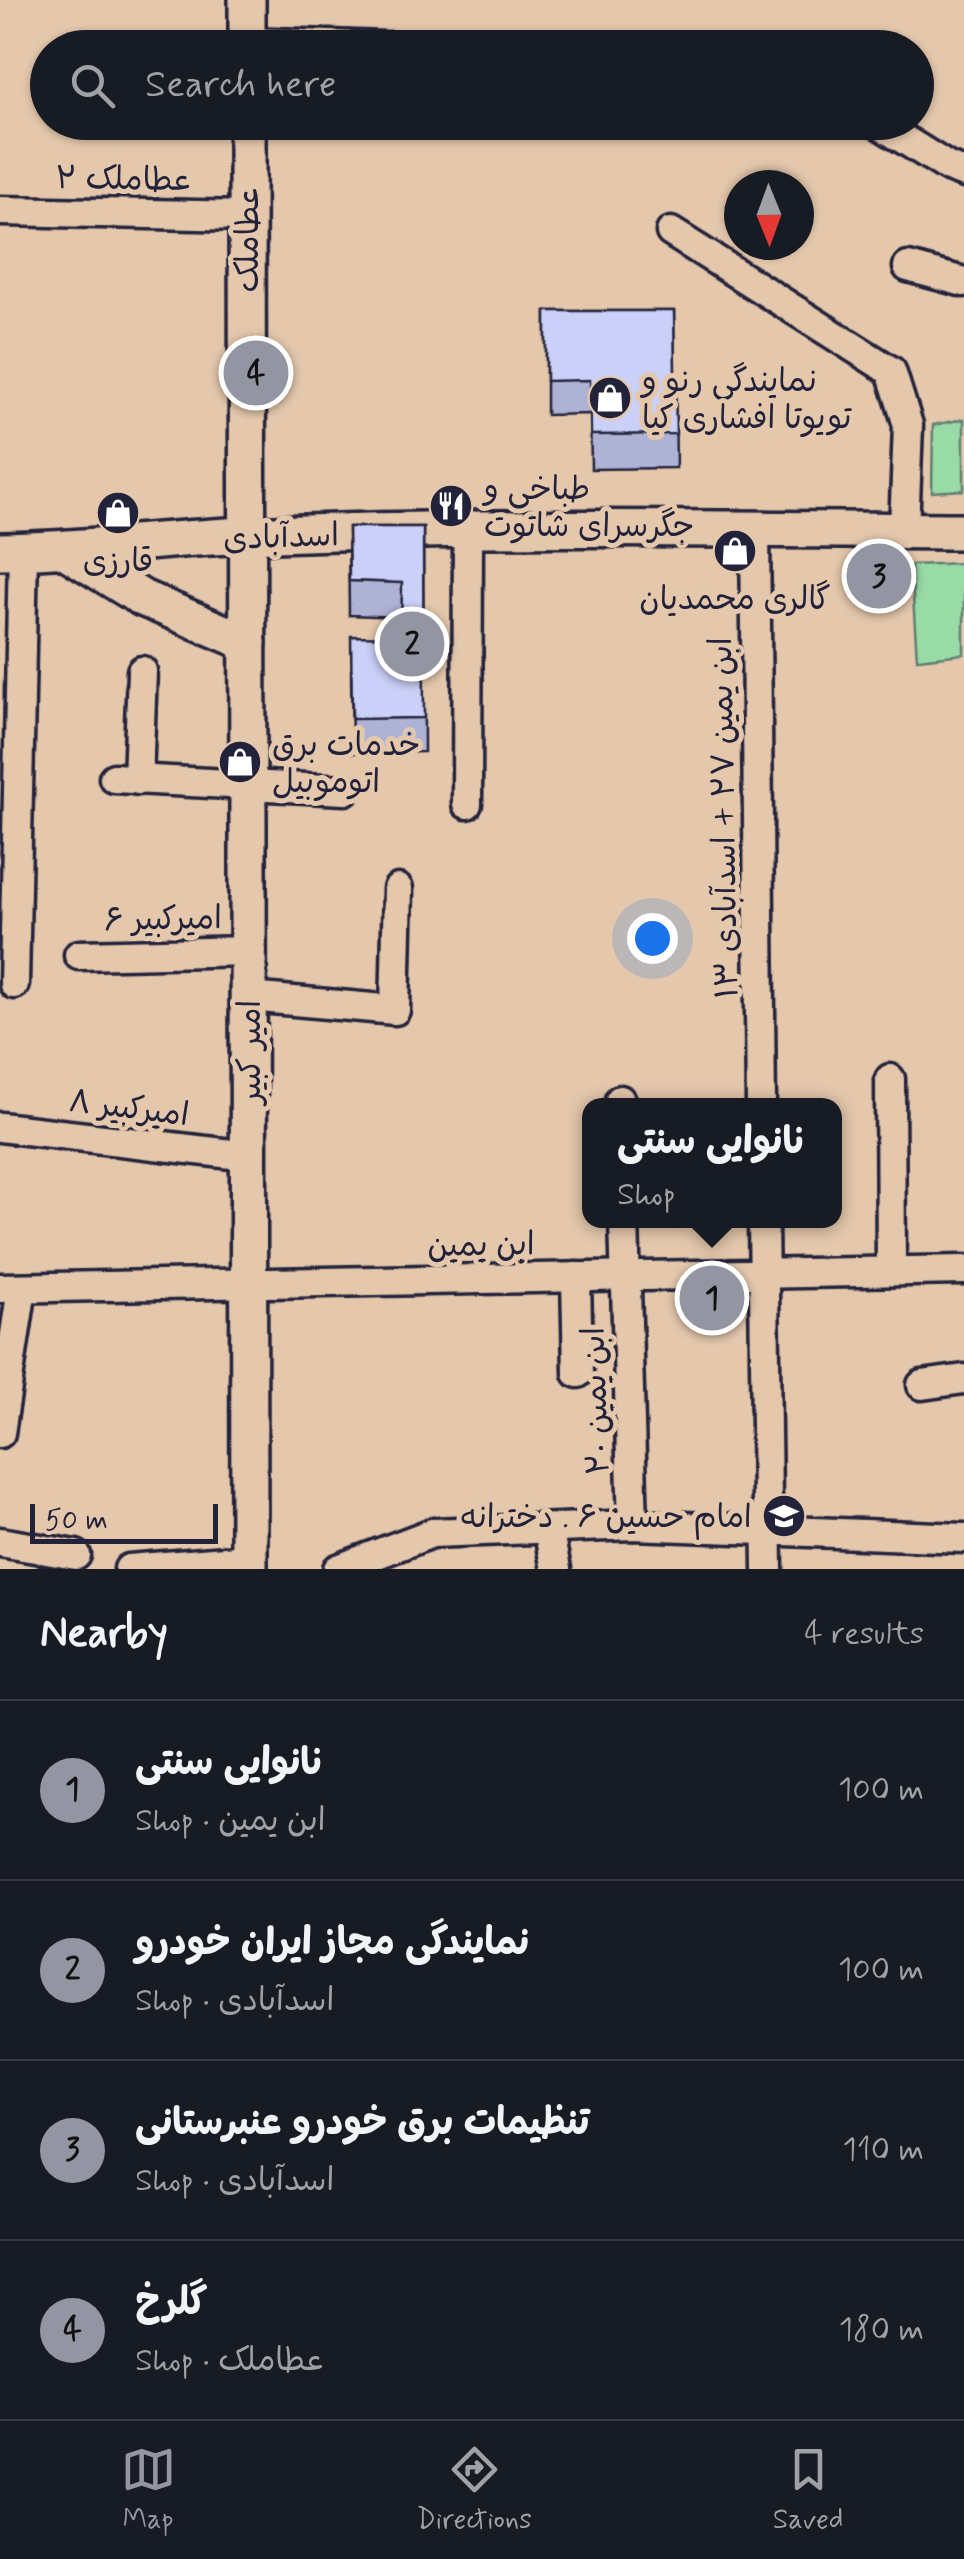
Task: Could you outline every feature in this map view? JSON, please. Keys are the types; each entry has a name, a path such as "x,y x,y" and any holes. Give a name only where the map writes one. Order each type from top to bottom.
{"main road":[{"path":"246,0 247,30"},
{"name":"عطاملک","path":"247,140 248,535"},
{"name":"اسدآبادی","path":"913,530 964,520"},
{"name":"اسدآبادی","path":"11,551 248,535 468,531 964,532"},
{"name":"امیر کبیر","path":"248,535 250,1564"},
{"path":"66,550 142,598 248,643"}],"street":[{"path":"905,140 964,173"},
{"name":"عطاملک ۲","path":"0,211 247,216"},
{"path":"672,232 891,372 908,425 913,530"},
{"path":"908,267 964,282"},
{"name":"ابن یمین ۲۷ + اسدآبادی ۱۳","path":"755,530 762,1098"},
{"path":"467,804 468,531"},
{"path":"11,551 14,984"},
{"path":"142,671 126,779 344,790"},
{"path":"249,997 395,1010 398,889"},
{"name":"امیرکبیر ۶","path":"79,954 249,951"},
{"path":"890,1079 891,1271"},
{"name":"امیرکبیر ۸","path":"0,1127 249,1156"},
{"name":"ابن یمین ۲۰","path":"624,1228 633,1524"},
{"path":"763,1228 768,1569"},
{"name":"ابن یمین","path":"11,1288 964,1270"},
{"path":"576,1278 578,1373"},
{"path":"0,1433 11,1288"},
{"path":"922,1385 964,1379"},
{"path":"338,1569 432,1533 633,1524 964,1538"},
{"path":"548,1528 556,1569"},
{"path":"0,1542 76,1555"},
{"path":"129,1569 250,1564"}],"green space":[{"path":"964,419 964,490 932,492 933,425"},
{"path":"964,563 964,654 917,659 911,565"}],"building":[{"name":"نمایندگی رنو و تویوتا افشاری کیا","path":"546,311 674,311 676,434 591,435 590,380 546,381"},
{"path":"348,527 423,527 424,718 352,719 351,636 401,637 402,583 349,581"}],"place":[{"name":"گلرخ","path":"256,373"},
{"name":"نمایندگی رنو و تویوتا افشاری کیا","path":"610,398"},
{"name":"طباخی و جگرسرای شاتوت","path":"451,506"},
{"name":"قارزی","path":"118,513"},
{"name":"گالری محمدیان","path":"735,551"},
{"name":"تنظیمات برق خودرو عنبرستانی","path":"879,576"},
{"name":"نمایندگی مجاز ایران خودرو","path":"412,644"},
{"name":"خدمات برق اتوموبیل","path":"240,762"},
{"name":"نانوایی سنتی","path":"712,1298"},
{"name":"امام حسین ۶ . دخترانه","path":"784,1516"}]}
